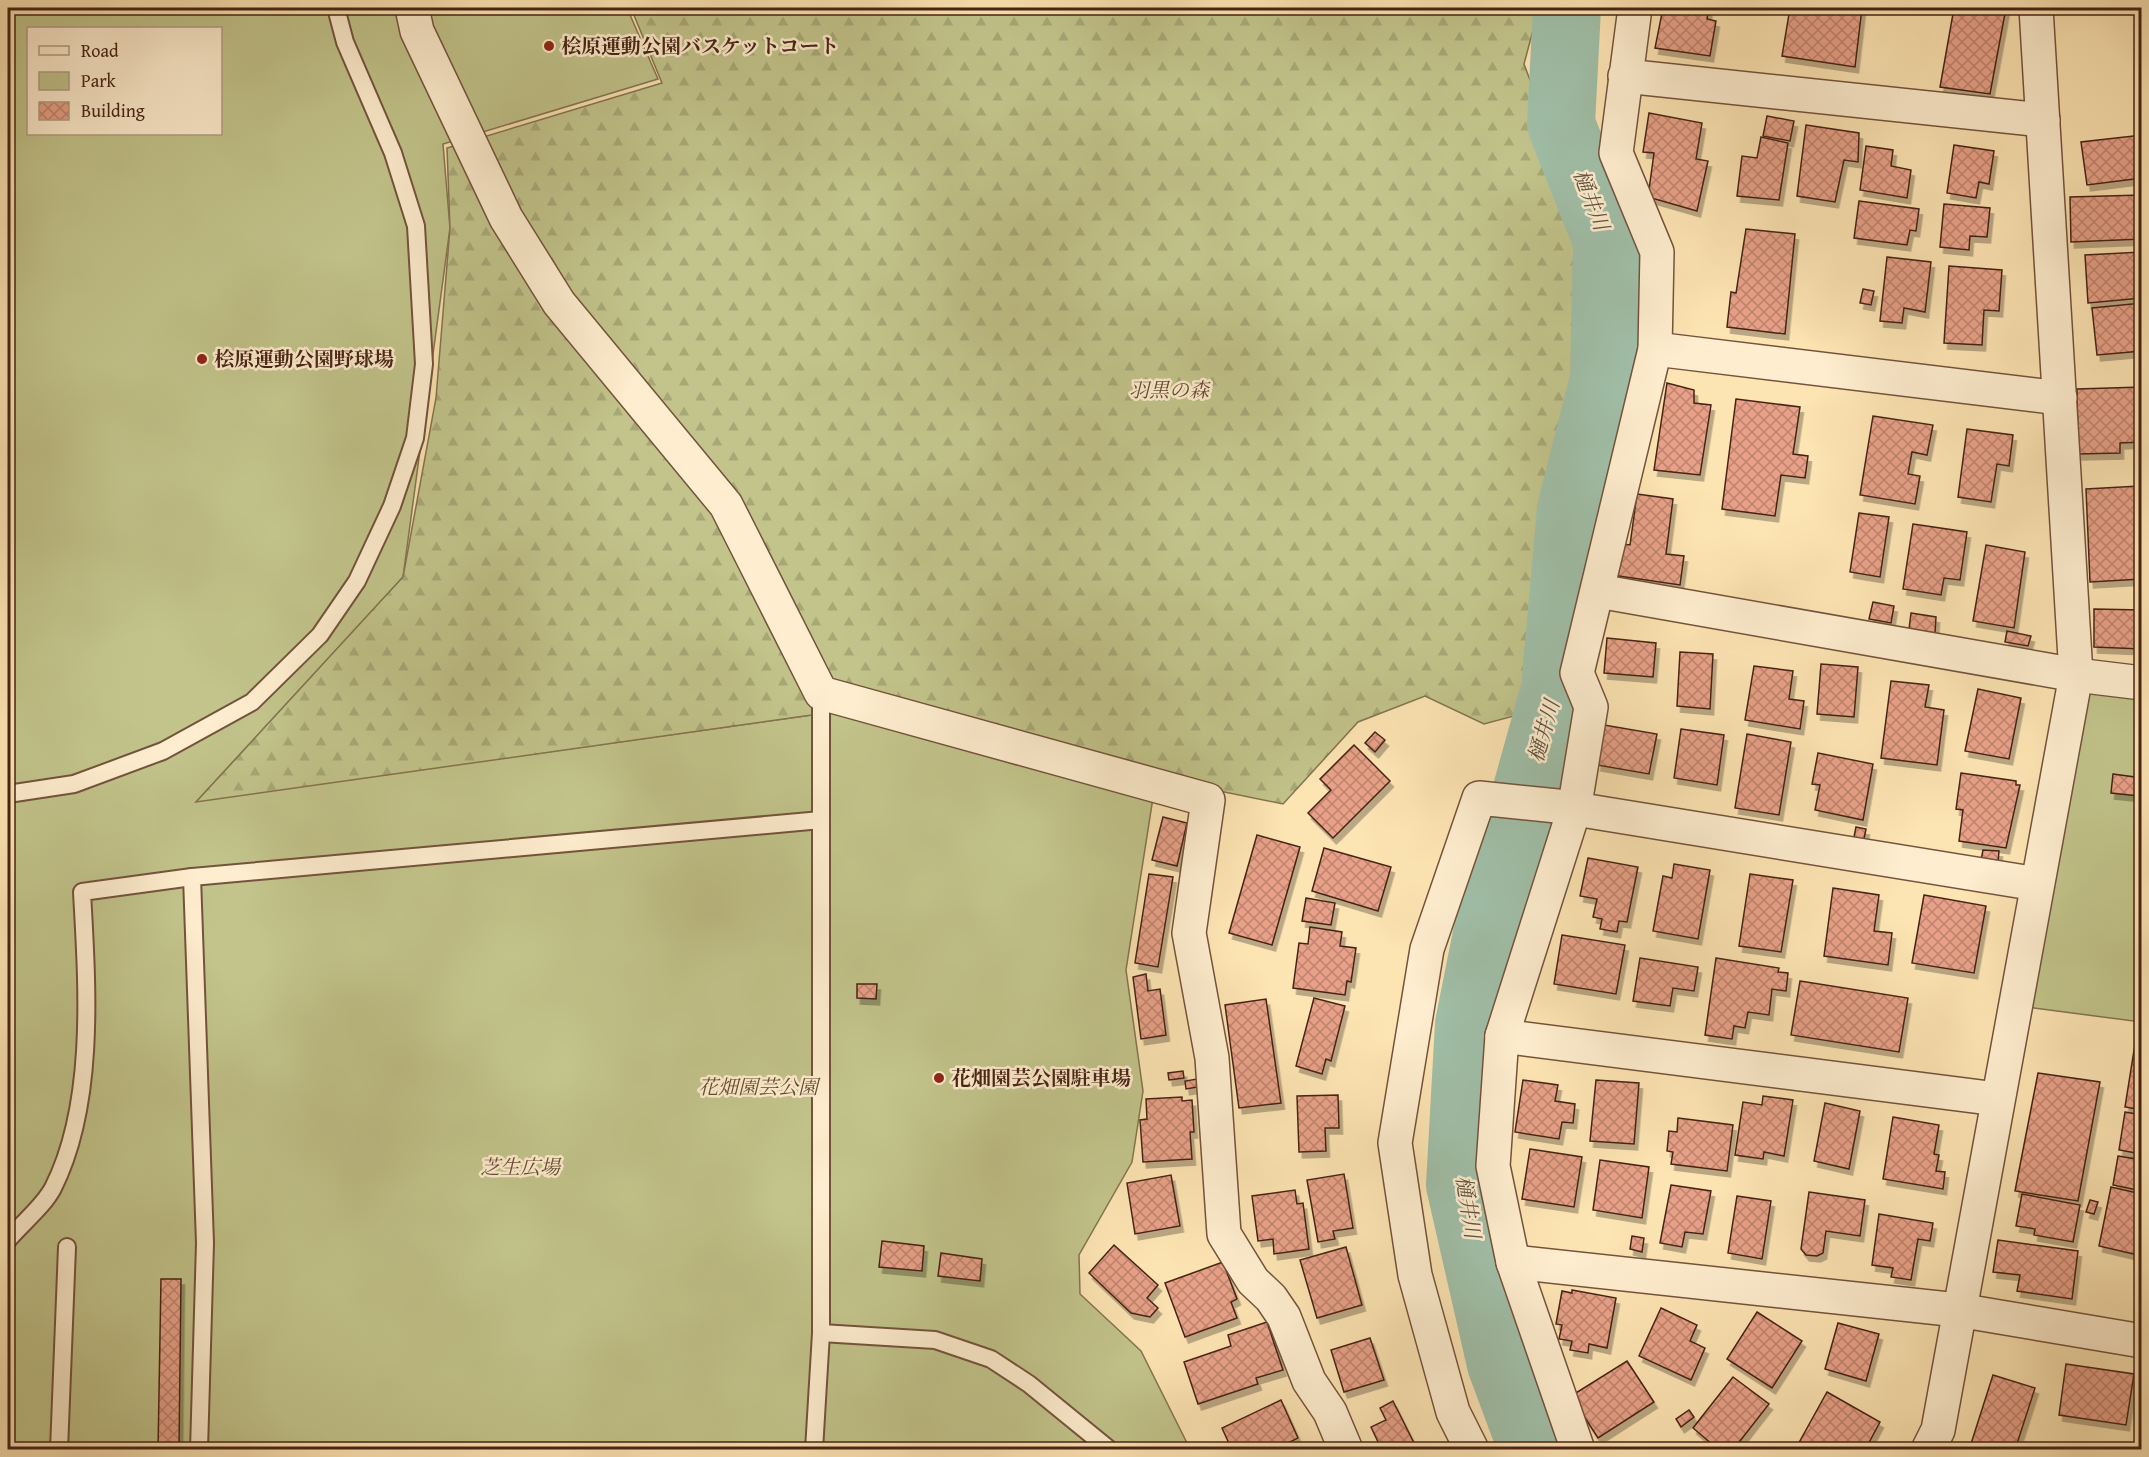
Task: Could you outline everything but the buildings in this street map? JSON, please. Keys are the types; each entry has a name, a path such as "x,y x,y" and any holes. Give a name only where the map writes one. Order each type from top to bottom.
{"street":[{"path":"412,8 417,31 506,218 559,303 726,505 821,693 1208,800 1189,933 1212,1058 1224,1234 1253,1281 1271,1298 1284,1317 1309,1381 1330,1412 1346,1449"},
{"path":"1578,1449 1513,1262 1493,1166 1502,1036 1591,707 1576,673 1598,591 1655,349 1657,252 1616,153 1635,8"},
{"path":"1928,1449 1938,1430 1958,1310 2076,675 2036,8"},
{"path":"1625,76 2043,120"},
{"path":"1655,349 2060,398"},
{"path":"1598,591 2076,675 2142,683"},
{"path":"1472,1449 1453,1412 1415,1275 1395,1143 1427,949 1479,798 1565,808 2037,884"},
{"path":"1502,1036 1997,1099"},
{"path":"1513,1262 1958,1310 2142,1341"}],"lane":[{"path":"8,795 74,784 163,752 252,702 320,635 357,581 392,506 415,438 424,364 416,226 393,153 345,42 336,8"},
{"path":"814,1449 820,1333 821,693"},
{"path":"8,1240 52,1190 74,1134 88,1018 82,892 192,877 821,820"},
{"path":"192,877 205,1244 200,1449"},
{"path":"59,1449 67,1247"},
{"path":"820,1333 935,1340 991,1359 1029,1384 1110,1449"}],"green space":[{"name":"花畑園芸公園","path":"8,8 627,8 658,79 443,144 450,228 403,577 197,801 833,712 1155,785 1126,970 1143,1091 1132,1162 1079,1255 1080,1294 1141,1351 1190,1449 8,1449"},
{"name":"羽黒の森","path":"631,8 1539,8 1524,64 1568,182 1586,350 1545,486 1534,662 1514,716 1484,724 1425,696 1358,722 1283,804 833,712 196,802 403,577 436,398 450,228 447,148 662,83"},
{"path":"2089,689 2141,696 2141,1022 2026,1007"}],"waterway":[{"name":"樋井川","path":"1533,1450 1501,1364 1460,1185 1469,1024 1488,929 1555,689 1571,509 1604,379 1607,241 1561,124 1567,8"}],"place":[{"name":"桧原運動公園バスケットコート","path":"549,46"},
{"name":"桧原運動公園野球場","path":"202,359"},
{"name":"花畑園芸公園駐車場","path":"939,1078"}],"park label":[{"name":"芝生広場","path":"520,1167"}]}
